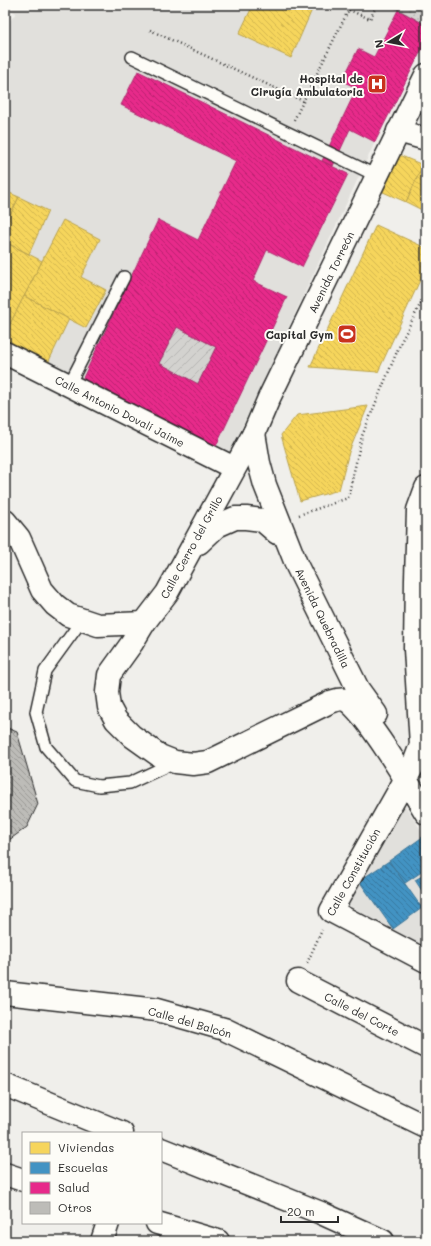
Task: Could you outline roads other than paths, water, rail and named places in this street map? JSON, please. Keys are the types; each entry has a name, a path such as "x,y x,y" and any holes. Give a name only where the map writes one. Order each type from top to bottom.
{"street":[{"name":"Avenida Torreón","path":"234,468 254,433 269,398 426,75"},
{"path":"398,132 426,139"},
{"name":"Calle Antonio Dovalí Jaime","path":"5,353 234,468 248,481 279,527"},
{"name":"Avenida Quebradilla","path":"254,433 259,463 279,527 358,689 409,772 426,812"},
{"name":"Calle Cerro del Grillo","path":"175,762 160,756 132,736 116,720 109,707 106,692 109,675 132,643 144,623 168,593 234,468"},
{"name":"Calle Constitución","path":"426,488 418,510 417,527 415,649 421,745 409,772 331,911 426,961"},
{"path":"191,552 217,526 235,518 262,520 279,527"},
{"path":"5,521 19,538 42,590 55,605 68,614 98,625 144,623"},
{"path":"417,527 426,549"},
{"name":"Avenida Quebradilla","path":"175,762 193,764 208,762 330,702 341,699 351,703 376,735 409,772 426,788"},
{"name":"Calle del Corte","path":"298,981 426,1047"},
{"name":"Calle del Balcón","path":"5,993 158,1010 224,1029 426,1127"},
{"path":"5,1085 120,1132"},
{"path":"162,1149 321,1213 382,1241"},
{"path":"5,1174 22,1180"},
{"path":"102,1241 108,1224"},
{"path":"161,1224 218,1241"}],"lane":[{"path":"132,57 377,176"},
{"path":"68,385 124,277"},
{"path":"82,620 46,671 36,712 46,747 75,781 99,786 130,783 175,762"}],"place":[{"name":"Hospital de Cirugía Ambulatoria","path":"377,84"},
{"name":"Capital Gym","path":"347,334"}]}
